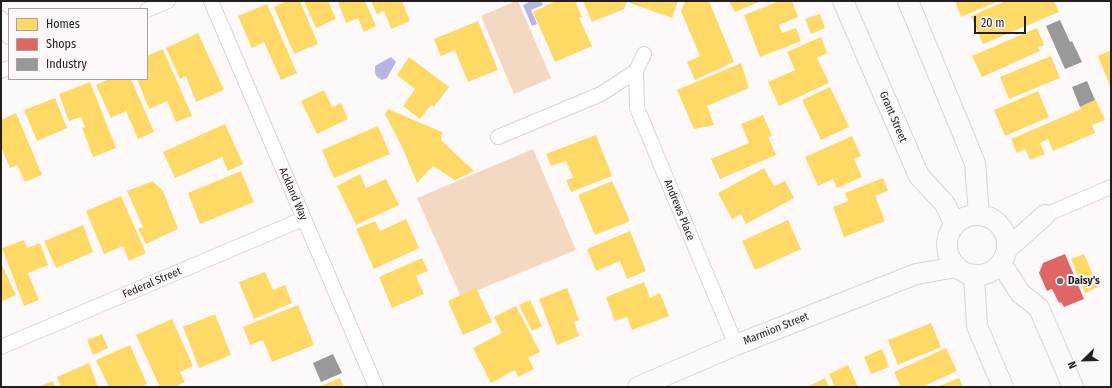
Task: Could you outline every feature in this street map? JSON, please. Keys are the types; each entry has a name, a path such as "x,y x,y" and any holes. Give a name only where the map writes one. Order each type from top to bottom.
{"street":[{"path":"148,10 168,1"},
{"name":"Ackland Way","path":"212,1 303,219 376,387"},
{"name":"Grant Street","path":"843,1 918,176 945,204 955,224"},
{"path":"908,1 975,163 980,215"},
{"path":"1,18 8,35"},
{"name":"Andrews Place","path":"644,54 636,72 637,108 736,345"},
{"path":"498,137 601,94 636,72"},
{"path":"999,224 1044,215 1111,187"},
{"path":"1044,215 1004,256 994,270 985,274 966,271 952,260 948,252 947,243 950,233 955,224 966,217 980,215 994,219 999,224 1005,236 1004,256 1020,293 1039,308 1073,387"},
{"name":"Federal Street","path":"1,347 303,219"},
{"name":"Marmion Street","path":"916,274 947,243"},
{"path":"966,271 977,326 1003,387"},
{"name":"Marmion Street","path":"638,387 736,345 916,274 966,271"}],"shaded area":[{"path":"518,1 551,78 514,94 481,16"},
{"path":"533,149 576,250 461,297 417,198"}],"water":[{"path":"531,1 541,1 543,5 531,10 537,24 532,26 523,5"},
{"path":"391,57 396,62 387,78 382,80 376,76 375,66"}],"building: Homes":[{"path":"287,1 300,1 318,44 294,54 274,7"},
{"path":"304,1 328,1 336,19 316,28"},
{"path":"336,1 365,1 376,26 364,32 358,18 346,23 338,2"},
{"path":"371,1 402,1 410,21 391,29 384,11 377,14"},
{"path":"556,1 575,1 582,17 579,18 592,46 555,62 533,12"},
{"path":"583,1 627,1 624,9 592,22"},
{"path":"631,1 678,1 672,18 630,3"},
{"path":"685,1 709,1 734,62 695,80 687,62 700,56 681,11"},
{"path":"729,1 761,1 735,12"},
{"path":"780,1 792,1 798,17 779,25 782,33 796,28 801,41 760,57 744,15"},
{"path":"955,1 999,1 961,17"},
{"path":"1006,1 1054,1 1059,12 983,44 971,16"},
{"path":"267,4 297,73 281,80 264,42 252,48 238,16"},
{"path":"820,14 825,28 811,34 805,19"},
{"path":"478,21 498,70 468,82 455,50 441,56 434,39"},
{"path":"1037,28 1044,45 1038,47 1040,51 982,77 972,56"},
{"path":"198,33 224,90 196,102 186,76 180,79 166,48"},
{"path":"821,37 827,53 817,58 829,83 779,106 768,82 795,70 787,52"},
{"path":"163,49 192,116 176,122 167,101 149,109 137,80 148,80 148,56"},
{"path":"1111,50 1111,88 1098,56"},
{"path":"1051,56 1060,78 1009,99 1000,77"},
{"path":"409,57 449,87 434,107 431,105 420,119 403,106 415,89 397,75"},
{"path":"741,63 749,88 707,106 714,125 694,129 677,90"},
{"path":"107,80 131,80 154,132 138,139 126,111 111,118 96,85"},
{"path":"90,82 116,148 93,157 82,128 85,127 81,117 69,121 59,94"},
{"path":"830,87 849,127 821,140 802,100"},
{"path":"324,90 332,107 341,103 348,119 317,134 301,101"},
{"path":"1038,91 1049,117 1005,136 994,110"},
{"path":"55,98 67,128 37,141 24,110"},
{"path":"1096,100 1105,120 1092,125 1095,133 1053,151 1048,139 1040,143 1045,154 1030,160 1025,149 1017,153 1011,139 1081,109 1080,107"},
{"path":"388,109 442,132 441,140 474,171 455,180 433,166 417,183 403,149 385,114"},
{"path":"16,113 42,175 25,182 17,165 10,168 1,147 1,120"},
{"path":"763,115 772,136 768,137 776,155 720,179 711,159 749,143 741,124"},
{"path":"225,124 243,164 228,171 222,157 175,178 163,152"},
{"path":"378,126 390,154 334,178 322,150"},
{"path":"596,135 612,176 571,192 566,180 573,178 566,161 551,166 546,154"},
{"path":"852,136 861,156 854,159 862,177 837,188 833,179 818,186 805,157"},
{"path":"764,168 774,186 785,181 794,198 746,224 741,214 732,219 718,193"},
{"path":"241,171 254,202 200,224 188,193"},
{"path":"360,174 366,188 386,179 399,205 356,225 337,186"},
{"path":"883,178 888,191 875,196 885,221 844,237 833,207 848,201 845,193"},
{"path":"153,181 163,191 178,229 146,244 138,229 143,227 127,191"},
{"path":"612,181 630,221 595,235 578,195"},
{"path":"121,196 146,253 129,261 123,246 104,254 86,211"},
{"path":"406,219 419,248 374,269 356,229 375,221 380,231"},
{"path":"788,220 801,249 755,270 742,241"},
{"path":"83,225 93,252 56,268 44,241"},
{"path":"630,231 646,271 627,279 620,261 596,271 587,249"},
{"path":"24,240 27,248 40,243 48,265 28,273 39,300 24,306 2,248"},
{"path":"1084,254 1098,287 1085,293 1071,259"},
{"path":"422,258 428,271 416,276 424,294 392,308 379,277"},
{"path":"1,265 16,295 1,302"},
{"path":"265,272 273,290 285,285 292,303 254,319 239,282"},
{"path":"644,282 650,298 660,293 669,316 632,330 627,317 615,321 606,297"},
{"path":"476,288 492,322 463,335 448,301"},
{"path":"567,288 579,320 574,322 579,336 557,345 539,299"},
{"path":"530,300 542,326 532,331 519,305"},
{"path":"298,305 314,345 272,362 263,340 250,345 243,327"},
{"path":"516,306 540,352 528,358 534,369 518,377 515,370 491,383 473,348 502,333 494,317"},
{"path":"215,314 231,355 199,368 183,327"},
{"path":"172,319 193,366 180,372 185,382 174,387 160,387 136,335"},
{"path":"931,323 941,347 898,365 888,340"},
{"path":"102,334 108,348 93,355 87,340"},
{"path":"130,345 147,384 141,387 109,387 96,360"},
{"path":"946,348 957,371 922,387 901,387 894,372"},
{"path":"882,349 889,367 871,374 864,357"},
{"path":"89,363 98,387 61,387 57,377"},
{"path":"848,365 858,387 835,387 829,374"},
{"path":"340,378 344,387 319,387"},
{"path":"825,378 829,387 807,387"},
{"path":"959,378 963,387 937,387"},
{"path":"53,381 55,387 38,387"}],"building: Shops":[{"name":"Daisy's","path":"1065,254 1084,299 1064,307 1061,302 1059,303 1052,289 1047,291 1039,273 1043,263"}],"building: Industry":[{"path":"1060,20 1070,42 1072,41 1082,62 1065,69 1046,26"},
{"path":"1087,81 1095,100 1080,107 1072,87"},
{"path":"333,354 342,373 321,382 313,363"}],"place":[{"name":"Daisy's","path":"1060,281"}]}
